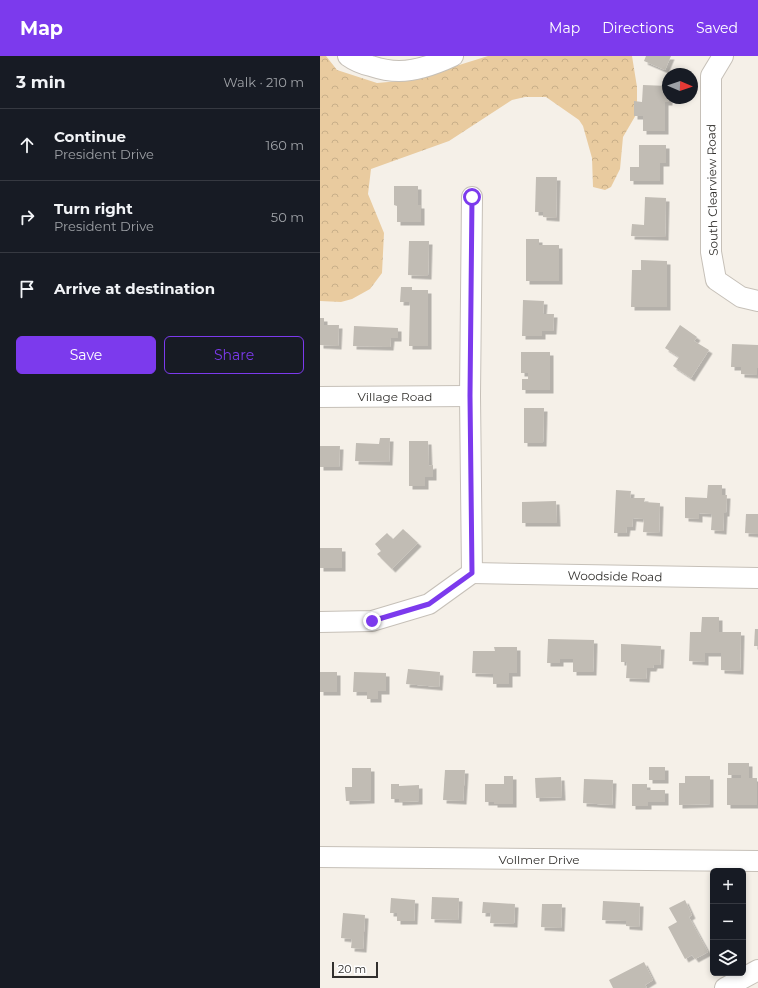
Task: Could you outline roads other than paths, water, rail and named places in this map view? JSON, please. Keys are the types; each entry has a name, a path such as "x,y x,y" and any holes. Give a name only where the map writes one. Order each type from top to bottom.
{"street":[{"path":"348,56 366,65 380,69 400,71 415,69 440,62 453,56"},
{"name":"South Clearview Road","path":"723,56 710,76 711,252 716,280 740,297 758,301"},
{"path":"320,622 372,621 429,604 472,573 470,396 472,197"},
{"name":"Village Road","path":"320,397 470,396"},
{"name":"Woodside Road","path":"472,573 758,578"},
{"name":"Vollmer Drive","path":"320,857 758,861"},
{"path":"725,988 758,970"}]}
